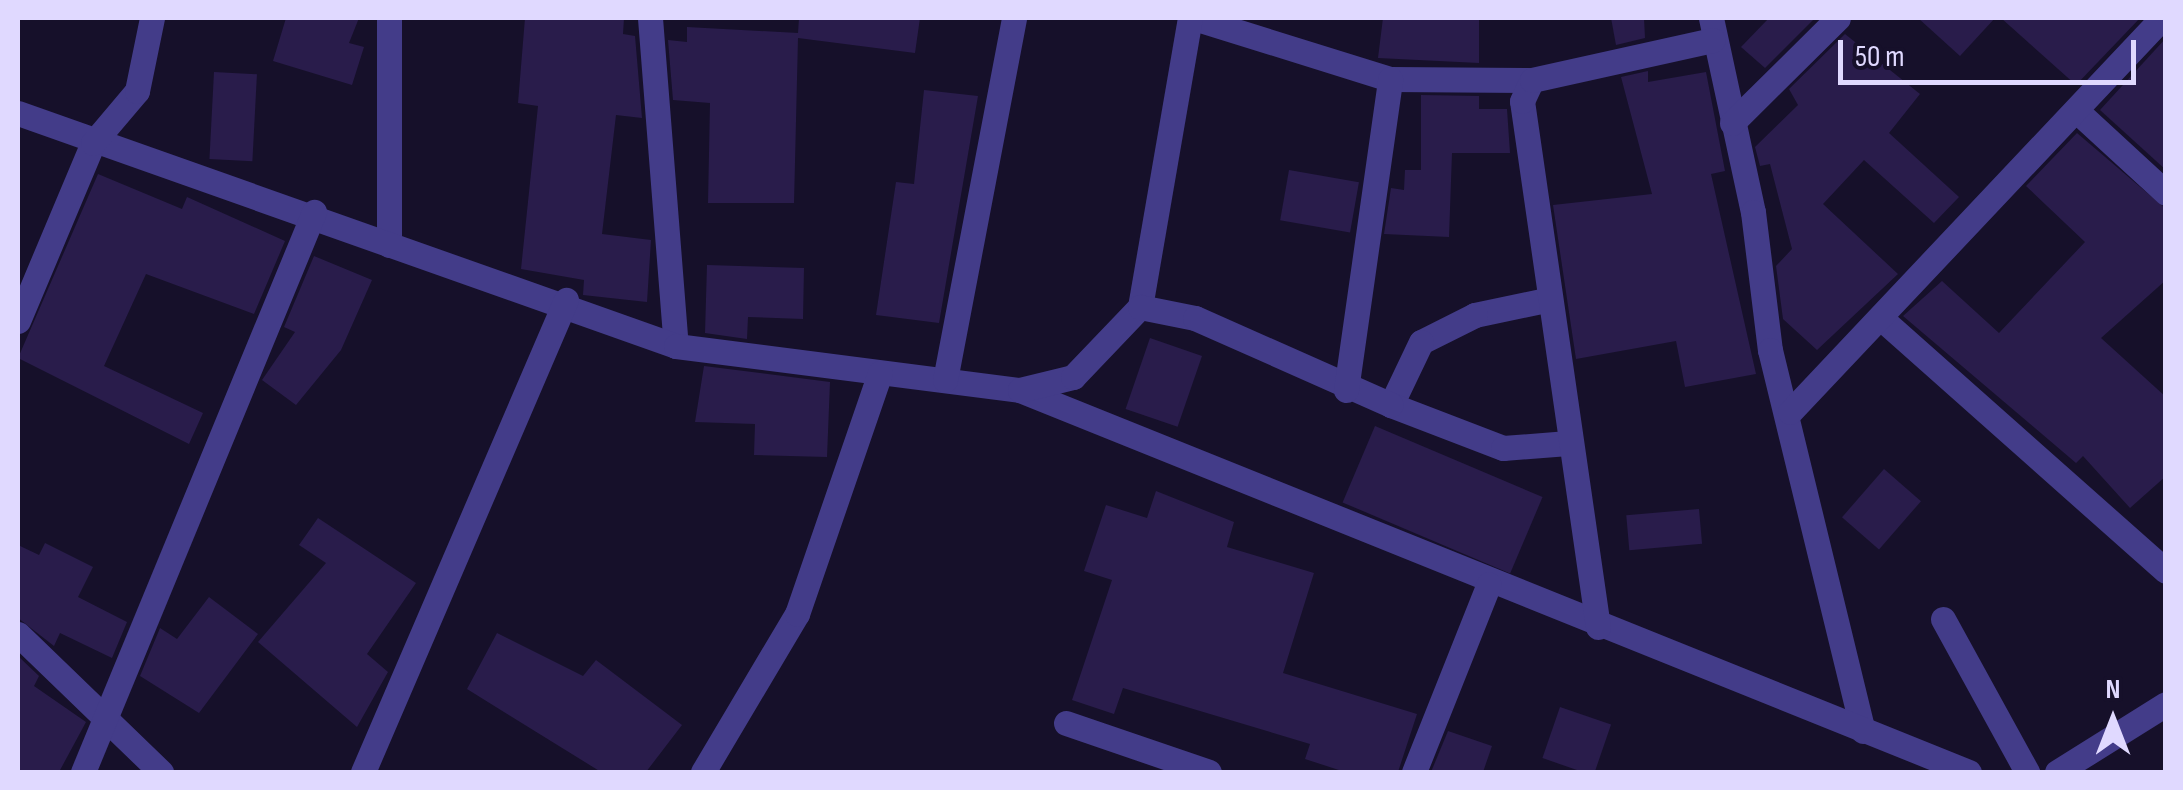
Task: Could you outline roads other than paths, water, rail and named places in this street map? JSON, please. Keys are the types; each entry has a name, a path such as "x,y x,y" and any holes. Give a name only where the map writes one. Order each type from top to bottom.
{"street":[{"path":"18,322 94,144 137,91 152,18"},
{"path":"388,18 390,244"},
{"path":"650,18 676,346"},
{"path":"945,380 1014,18"},
{"path":"1020,390 1073,377 1140,307 1192,18 1390,79 1532,80 1712,29 1770,350 1790,412 1863,731"},
{"path":"1732,123 1838,18"},
{"path":"1790,412 2080,113 2162,18"},
{"path":"1346,390 1390,79"},
{"path":"1532,80 1524,119 1546,300 1598,627"},
{"path":"18,113 94,144 314,212 390,244 566,300 676,346 1020,390 1489,584 1969,772"},
{"path":"2080,113 2166,192"},
{"path":"83,772 314,212"},
{"path":"363,772 566,300"},
{"path":"1391,406 1421,342 1475,316 1546,300"},
{"path":"1140,307 1195,318 1346,390 1503,448 1568,443"},
{"path":"1883,320 2166,571"},
{"path":"703,772 797,614 880,372"},
{"path":"1414,772 1489,584"},
{"path":"1944,619 2027,772"},
{"path":"18,634 101,721 161,772"},
{"path":"2057,772 2166,704"},
{"path":"1066,722 1209,772"}]}
